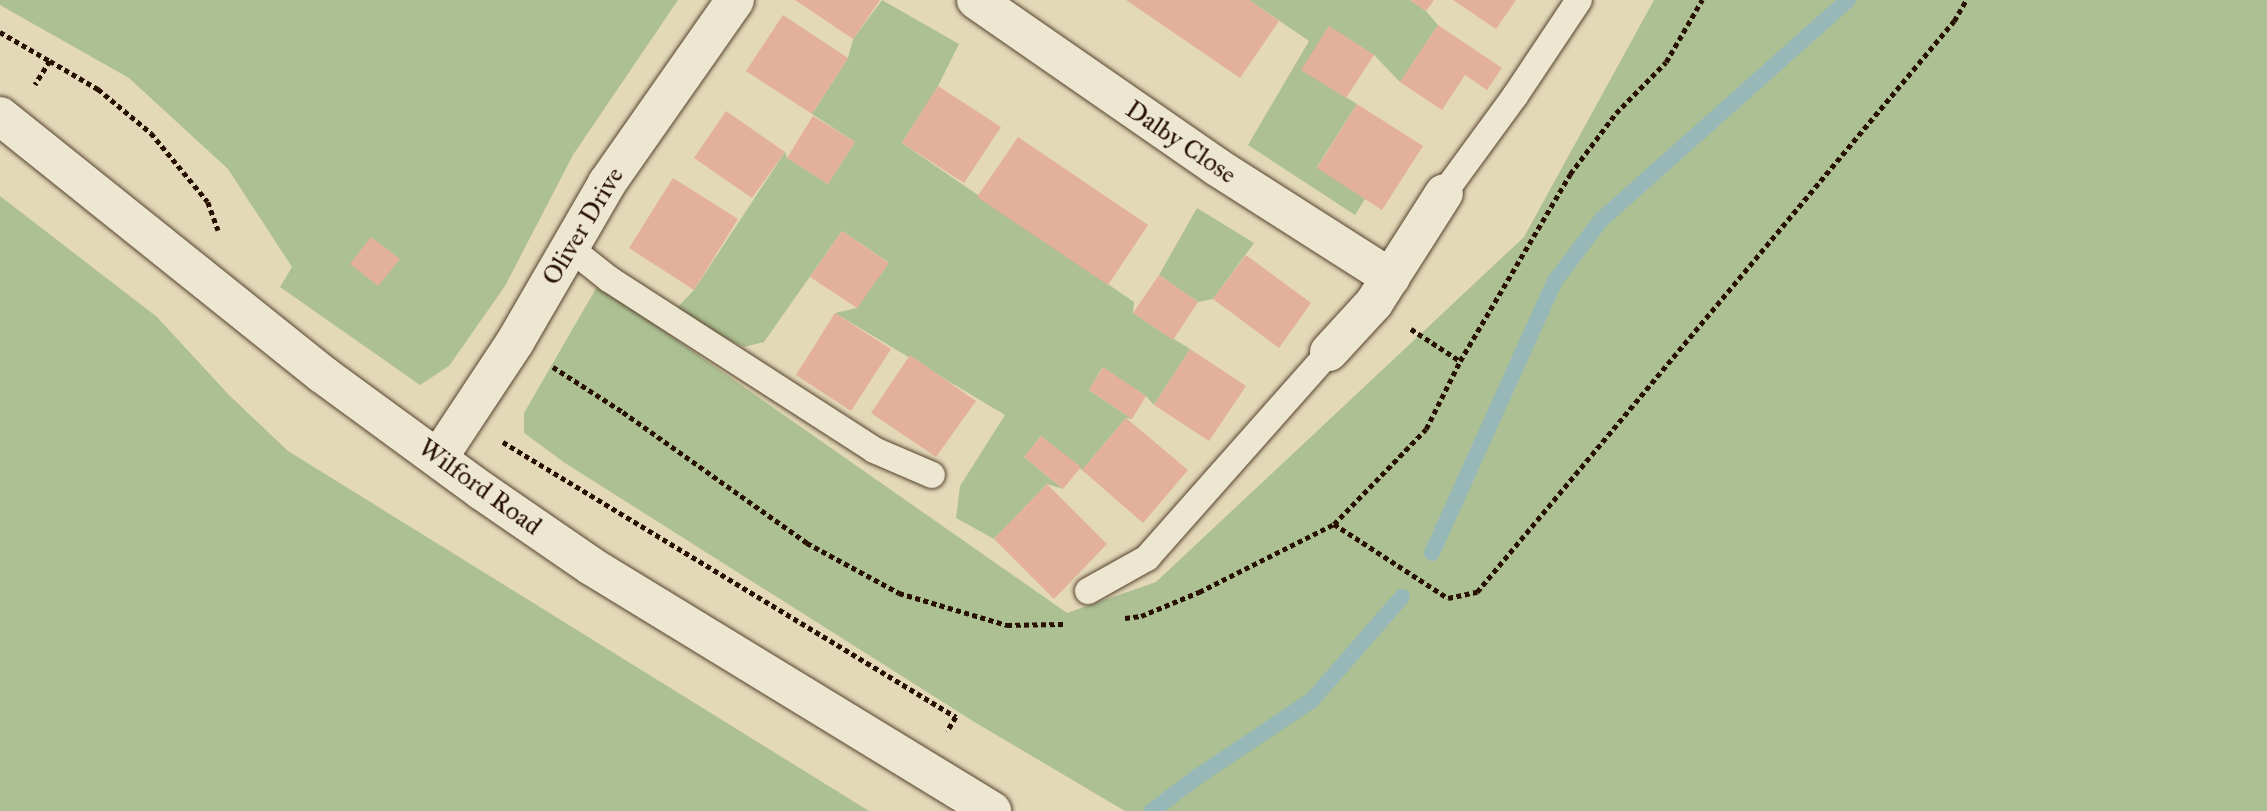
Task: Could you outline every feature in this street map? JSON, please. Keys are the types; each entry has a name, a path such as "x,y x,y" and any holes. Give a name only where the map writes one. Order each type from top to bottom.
{"street":[{"name":"Oliver Drive","path":"439,457 570,248 607,183 735,0"},
{"name":"Dalby Close","path":"976,0 1217,167 1382,291"},
{"name":"Wilford Road","path":"0,116 314,368 591,566 992,811"},
{"path":"1329,352 1382,291 1444,193"}],"lane":[{"path":"1444,193 1515,96 1579,0"},
{"path":"570,248 609,279 874,450 932,475"},
{"path":"1088,591 1147,558 1329,352"}],"path":[{"path":"1334,524 1426,429 1460,361 1570,174 1616,113 1666,62 1702,0"},
{"path":"50,61 98,89 151,133 208,202 221,237"},
{"path":"1382,291 1460,361"},
{"path":"462,423 517,449 956,717 925,768"}],"green space":[{"path":"0,0 678,0 573,155 505,286 449,366 420,385 280,287 292,267 228,169 129,78 0,5"},
{"path":"882,0 959,44 938,86 902,143 1134,302 1133,313 1190,349 1154,405 1146,396 1102,368 1089,390 1132,419 1126,418 1082,470 1041,436 1024,457 1063,489 1047,484 994,539 956,518 960,486 1005,415 835,313 857,308 888,262 842,231 764,342 744,347 703,327 678,307 694,290 785,152 787,158 828,184 855,142 812,114 848,58 853,39"},
{"path":"1249,0 1410,0 1426,11 1438,25 1400,82 1374,55 1330,27 1302,70 1357,104 1317,167 1365,199 1355,215 1248,145 1309,41"},
{"path":"1654,0 2267,0 2267,811 1125,811 976,723 565,463 524,433 524,413 598,285 1067,613 1156,582 1524,237"},
{"path":"0,196 157,317 229,395 288,451 869,811 0,811"},
{"path":"1197,208 1254,243 1213,299 1198,302 1159,275"}],"building":[{"path":"795,0 880,0 853,39"},
{"path":"1126,0 1249,0 1279,21 1240,78"},
{"path":"1410,0 1434,0 1426,11"},
{"path":"1453,0 1516,0 1496,29"},
{"path":"783,15 848,58 812,114 746,71"},
{"path":"1438,25 1502,68 1487,90 1465,75 1442,110 1400,82"},
{"path":"1329,26 1374,55 1346,98 1301,70"},
{"path":"938,86 1001,127 964,183 902,143"},
{"path":"1357,104 1423,146 1382,210 1317,168"},
{"path":"726,111 785,152 752,198 694,158"},
{"path":"813,116 855,142 828,184 787,158"},
{"path":"1018,137 1148,225 1108,285 977,197"},
{"path":"673,178 738,219 694,290 629,248"},
{"path":"842,231 889,263 857,308 810,277"},
{"path":"371,237 400,259 378,286 350,264"},
{"path":"1246,255 1311,303 1279,348 1213,299"},
{"path":"1159,275 1198,302 1173,340 1133,313"},
{"path":"835,313 891,349 851,411 796,375"},
{"path":"1190,349 1246,386 1209,441 1154,405"},
{"path":"910,355 976,401 936,457 871,413"},
{"path":"1103,367 1146,396 1132,419 1089,390"},
{"path":"1126,418 1188,470 1143,523 1082,470"},
{"path":"1041,436 1081,467 1063,489 1024,457"},
{"path":"1047,484 1107,544 1054,599 994,539"}],"waterway":[{"path":"1432,553 1555,281 1601,220 1848,0"},
{"path":"1152,811 1197,777 1312,700 1402,597"}]}
